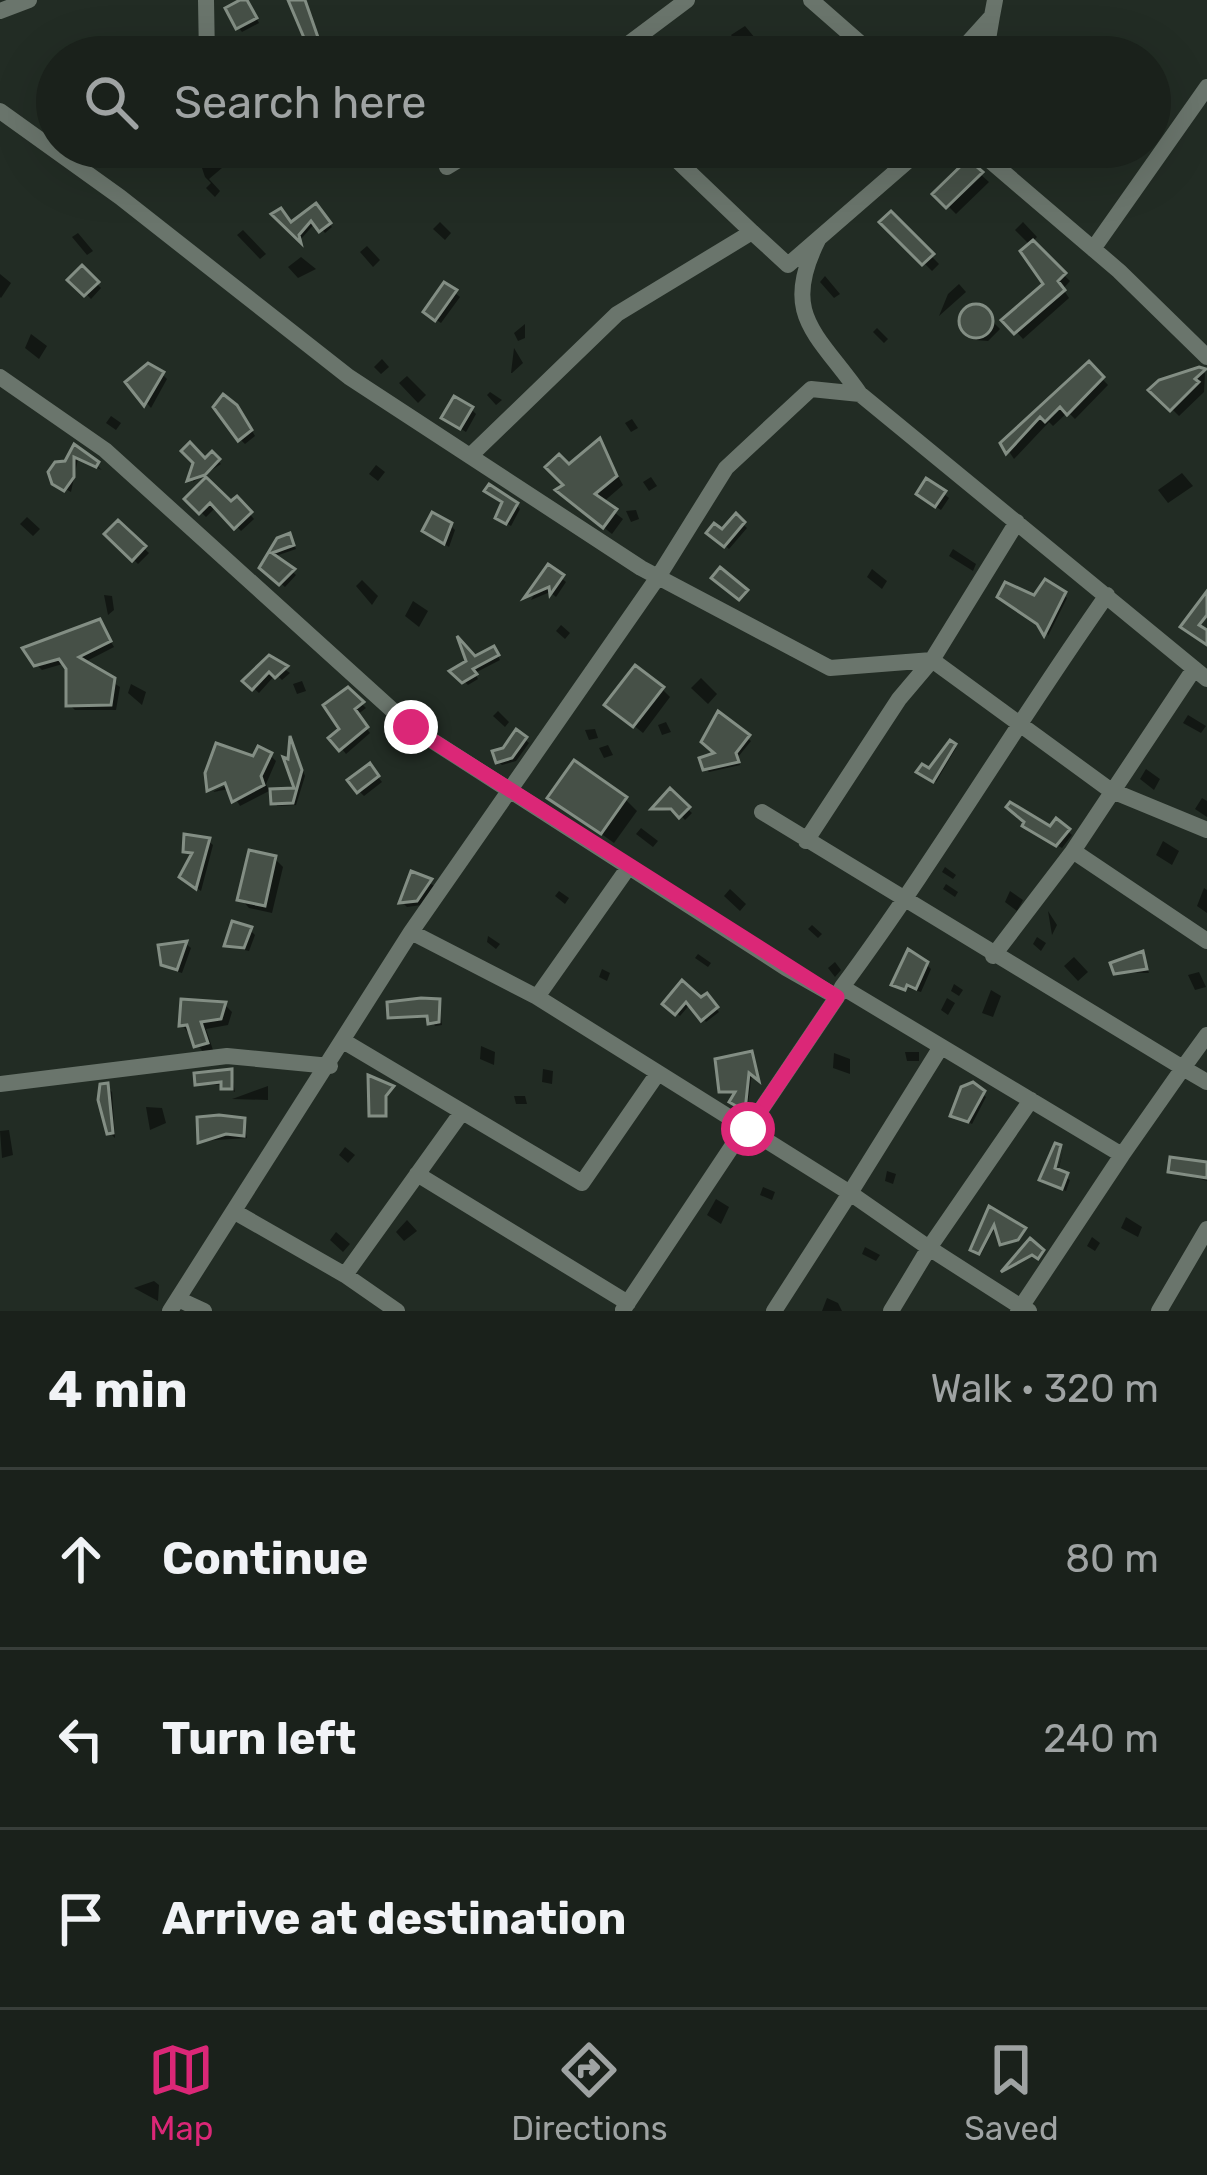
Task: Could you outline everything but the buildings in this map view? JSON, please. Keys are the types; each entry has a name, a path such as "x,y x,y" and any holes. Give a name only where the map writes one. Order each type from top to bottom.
{"street":[{"path":"0,11 28,0"},
{"path":"206,0 207,36"},
{"path":"639,36 688,0"},
{"path":"811,0 853,36"},
{"path":"827,0 865,36"},
{"path":"972,36 994,8"},
{"path":"1171,137 1207,86"},
{"path":"0,111 36,137"},
{"path":"80,168 349,377 658,577 830,668 932,660 1110,790 1207,830"},
{"path":"685,168 788,265 900,168"},
{"path":"998,168 1207,356"},
{"path":"1093,249 1150,168"},
{"path":"470,456 617,314 752,232"},
{"path":"818,240 799,277 802,313 860,394 1200,674 1110,790 1073,851 993,956"},
{"path":"0,377 105,450 411,727 628,868 1122,1155"},
{"path":"199,1310 174,1305 330,1066 410,932 511,793 726,468 811,389 860,394"},
{"path":"806,842 899,699 932,660 1017,522"},
{"path":"417,1174 625,1307 905,902 1018,720 1107,595"},
{"path":"761,812 1207,1082"},
{"path":"1073,851 1207,940"},
{"path":"536,997 628,868"},
{"path":"410,932 536,997 658,1072 1023,1310 1122,1155 1207,1035"},
{"path":"345,1042 582,1183 658,1072"},
{"path":"774,1311 939,1050"},
{"path":"0,1084 227,1056 330,1066"},
{"path":"891,1311 1031,1100"},
{"path":"346,1275 462,1112"},
{"path":"235,1212 346,1275 397,1311"},
{"path":"1159,1311 1207,1228"}],"route":[{"path":"411,727 837,997 748,1129"}]}
